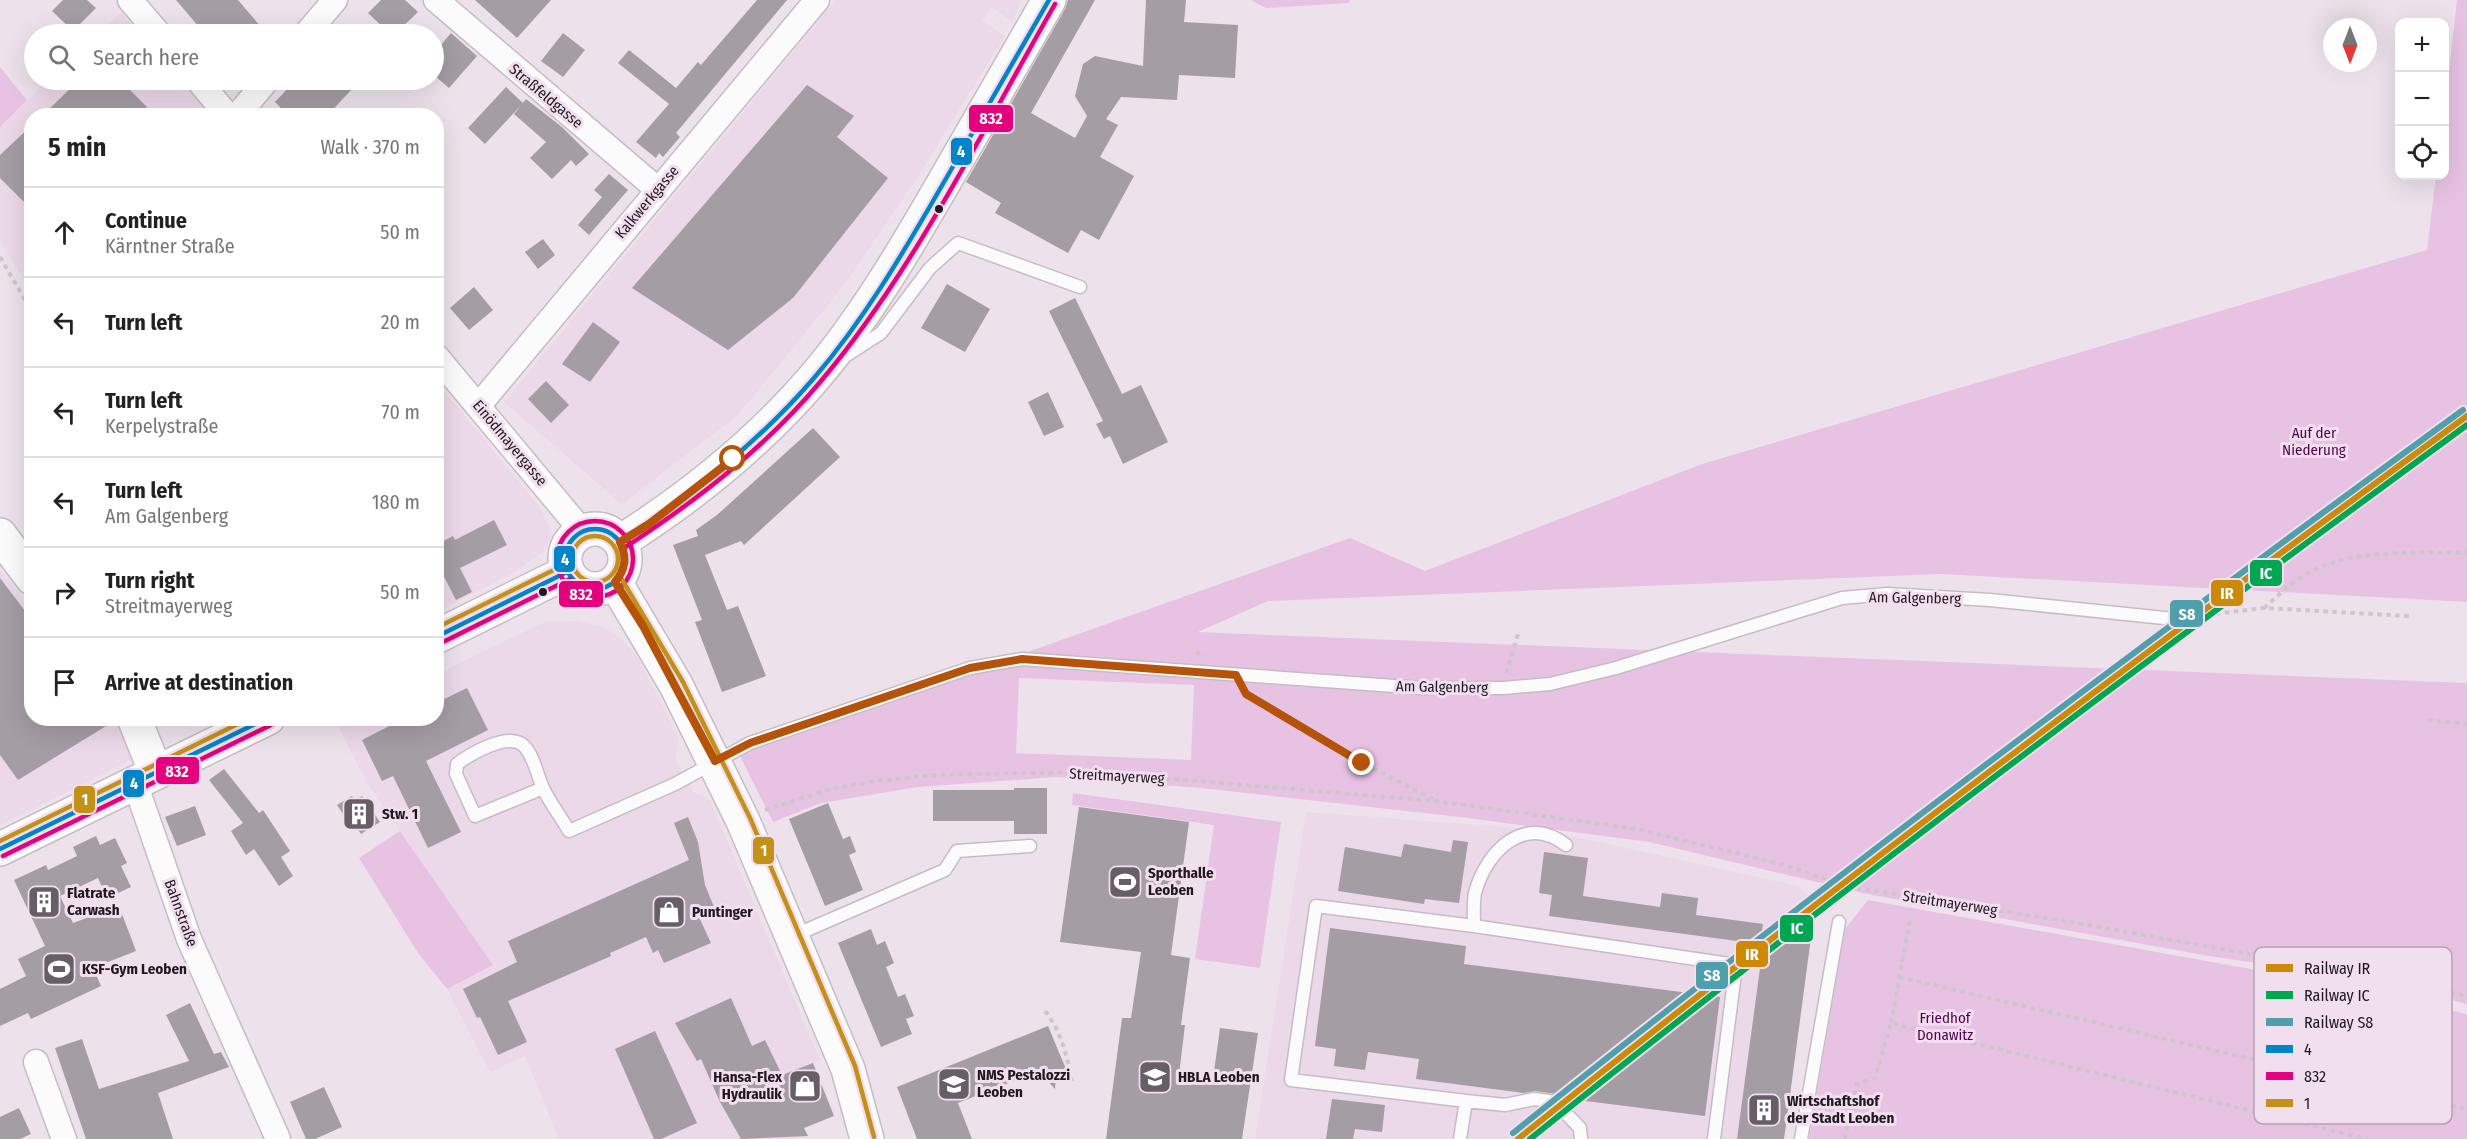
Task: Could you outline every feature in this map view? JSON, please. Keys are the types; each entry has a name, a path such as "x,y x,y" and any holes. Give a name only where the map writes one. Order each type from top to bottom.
{"main road":[{"path":"620,542 649,524 733,459 763,432 814,378 865,310 918,227 1049,0"},
{"path":"603,530 620,542 626,558 621,575 605,588 583,587 567,572 566,549 572,539 582,531 603,530"},
{"path":"0,535 24,567"},
{"path":"444,633 567,572"},
{"path":"615,582 643,626 715,761 743,821 854,1087 867,1139"},
{"path":"139,726 150,758 147,777"},
{"path":"0,849 252,726"}],"street":[{"path":"130,0 150,24"},
{"path":"315,24 335,0"},
{"name":"Straßfeldgasse","path":"436,0 657,189"},
{"name":"Kalkwerkgasse","path":"479,405 817,0"},
{"path":"206,90 221,108"},
{"path":"244,108 259,90"},
{"name":"Einödmayergasse","path":"444,365 582,531"},
{"name":"Bahnstraße","path":"147,777 189,939 278,1139"},
{"path":"36,1062 64,1139"}],"lane":[{"path":"814,378 880,333 930,268 958,243 1080,286"},
{"name":"Am Galgenberg","path":"543,788 569,831 675,784 750,743 970,668 1022,659 1422,688 1504,687 1550,684 1616,668 1842,598 1887,594 1990,600 2174,619"},
{"path":"500,742 518,742 525,747 543,788 475,816 456,774 457,764 500,742"},
{"path":"1474,926 1478,885 1491,857 1504,844 1527,833 1542,833 1554,835 1566,845"},
{"path":"792,936 945,870 957,851 1030,846"},
{"path":"1581,1139 1580,1128 1556,1102 1534,1099 1505,1106 1291,1080 1316,906 1474,926 1736,965 1714,1139"},
{"path":"1801,1139 1839,922"},
{"path":"1460,1139 1466,1101"}],"path":[{"path":"0,257 24,298"},
{"path":"2263,608 2299,578 2336,560 2367,554 2467,554"},
{"path":"2174,619 2263,608 2410,616"},
{"path":"1504,687 1518,634"},
{"name":"Streitmayerweg","path":"1236,675 1246,694 1362,763 1436,801"},
{"path":"2428,720 2467,724"},
{"name":"Streitmayerweg","path":"743,821 777,804 848,785 934,776 1089,772 1436,801 1637,829 1781,864 1851,887 2082,924 2254,955"},
{"path":"1845,1139 1857,1084 1875,1078 1891,1023 1910,920"},
{"path":"1899,977 2254,1060"},
{"name":"Streitmayerweg","path":"2452,993 2467,996"},
{"path":"1044,1011 1054,1022 1062,1042 1072,1081"},
{"path":"1891,1023 2254,1111"},
{"path":"2452,1106 2467,1109"},
{"path":"2305,1124 2367,1139"}],"shaded area":[{"path":"836,0 1021,0 1012,22 992,7 982,21 1005,36 917,178 844,285 737,416 622,504 504,402"},
{"path":"121,12 132,24 108,24"},
{"path":"39,90 188,90 204,108 24,108 24,279 0,242 0,127"},
{"path":"444,391 537,504 549,525 550,538 543,552 516,571 444,608"},
{"path":"0,570 24,600 24,726 123,726 137,757 0,825"},
{"path":"576,621 604,627 621,639 638,658 679,739 676,759 693,792 710,800 820,1060 813,1063 804,1128 808,1136 789,1139 559,1139 525,1056 490,1072 447,989 493,965 366,781 338,726 444,726 444,671 545,622"},
{"path":"1306,812 1545,830 1798,886 1816,905 1784,1139 1255,1139"}],"green space":[{"path":"1251,0 1350,0 1349,3 1266,8"},
{"name":"Auf der Niederung","path":"2457,0 2467,0 2467,602 1942,574 1268,601 1198,632 2467,683 2467,1004 2452,1000 2452,947 2254,947 2254,963 1867,894 1649,842 1460,817 1201,788 1056,777 918,787 821,803 773,822 739,754 1350,538 1425,571 1702,464 2427,250 2436,180 2449,180 2449,72","holes":["1019,678 1194,685 1191,760 1016,753"]},
{"path":"0,67 27,100 0,127"},
{"path":"1073,793 1281,822 1260,968 1195,959 1214,825 1072,805"},
{"path":"400,831 493,965 447,989 418,953 359,858"},
{"name":"Friedhof Donawitz","path":"1868,900 2254,970 2254,1124 2452,1124 2452,1011 2467,1014 2467,1139 1809,1139 1845,929"}],"building":[{"path":"63,0 87,0 96,8 80,24 66,24 52,11"},
{"path":"176,0 238,0 258,24 196,24"},
{"path":"381,0 405,0 418,12 405,24 380,24 368,13"},
{"path":"475,0 551,0 517,38"},
{"path":"757,0 787,0 676,133 680,137 663,157 659,153 656,158 636,142 669,104 618,63 629,50 676,88 698,62 701,65"},
{"path":"1068,0 1095,0 1031,113 1075,138 1087,116 1075,96 1083,64 1095,56 1143,66 1146,0 1186,0 1184,22 1238,25 1235,78 1179,75 1177,100 1121,97 1106,119 1118,125 1100,157 1134,176 1099,240 1081,230 1068,253 995,213 1001,203 966,182"},
{"path":"451,33 477,56 449,88 444,84 444,41"},
{"path":"563,33 585,50 563,77 541,61"},
{"path":"807,85 854,116 837,137 888,178 793,298 728,350 632,288"},
{"path":"506,87 523,103 485,144 468,128"},
{"path":"69,90 130,90 147,107 146,108 50,108"},
{"path":"286,90 351,90 334,108 281,108 275,102"},
{"path":"526,99 562,127 589,154 576,166 571,160 552,179 530,158 546,142 514,114"},
{"path":"24,132 24,202 0,178 0,155"},
{"path":"609,174 628,190 589,235 578,225 602,197 594,190"},
{"path":"543,239 555,255 538,269 525,252"},
{"path":"947,284 990,309 965,352 921,328"},
{"path":"474,287 493,310 469,330 450,308"},
{"path":"1075,298 1122,394 1141,385 1168,442 1123,464 1110,436 1104,439 1096,424 1103,421 1049,311"},
{"path":"593,322 620,342 590,382 562,364"},
{"path":"546,381 569,405 551,423 528,399"},
{"path":"1048,392 1064,427 1044,436 1028,402"},
{"path":"813,428 840,457 744,545 741,541 705,555 727,610 738,606 766,676 722,692 695,622 702,620 673,545 698,536 696,530 717,515"},
{"path":"494,520 507,545 460,568 472,592 456,600 444,577 444,541 453,536 455,540"},
{"path":"0,578 24,610 24,726 106,726 18,780 0,755"},
{"path":"467,688 488,730 426,761 461,832 428,848 393,776 382,781 362,740 389,726 444,726 444,699"},
{"path":"224,769 259,813 263,810 290,851 281,857 293,876 279,886 254,849 246,855 231,831 243,823 209,780"},
{"path":"1014,788 1047,788 1047,834 1014,834 1014,821 933,821 933,790 1014,790"},
{"name":"Stw. 1","path":"352,796 355,801 362,796 380,822 361,834 354,824 351,826 337,805"},
{"path":"828,803 843,839 850,836 856,852 849,855 863,890 825,906 789,819"},
{"path":"195,806 206,835 177,846 165,817"},
{"path":"1079,807 1189,822 1171,955 1190,958 1181,1025 1185,1025 1179,1075 1213,1079 1220,1028 1258,1033 1242,1139 1106,1139 1122,1018 1131,1018 1141,952 1060,942"},
{"path":"688,817 698,842 705,885 714,907 698,915 711,943 664,963 658,950 653,953 646,937 610,953 611,956 508,1001 527,1042 498,1055 480,1017 477,1018 463,989 517,962 508,941 689,860 674,823"},
{"path":"96,836 100,845 115,838 127,863 121,866 131,887 107,898 98,878 60,896 73,923 119,906 136,951 93,968 101,986 31,1019 28,1013 0,1026 0,989 26,976 18,959 45,946 14,880 46,865 48,870 77,856 73,847"},
{"path":"1453,840 1468,842 1459,903 1425,899 1424,904 1338,891 1345,847 1401,857 1404,844 1451,852"},
{"path":"1544,852 1588,858 1583,896 1660,907 1662,893 1698,898 1696,915 1763,924 1760,944 1549,916 1552,895 1539,893"},
{"path":"1330,928 1466,946 1464,964 1720,997 1705,1116 1562,1098 1556,1094 1535,1091 1524,1093 1416,1079 1419,1059 1368,1052 1365,1070 1334,1066 1336,1049 1315,1046"},
{"path":"871,929 877,945 885,941 894,963 886,967 898,997 905,994 914,1016 906,1019 912,1034 881,1047 838,943"},
{"path":"1765,931 1811,937 1792,1080 1784,1139 1737,1139"},
{"path":"731,998 752,1046 765,1040 782,1075 813,1063 834,1116 804,1128 808,1136 741,1139 720,1102 701,1059 697,1061 675,1023"},
{"path":"190,1003 214,1054 221,1052 229,1067 158,1093 173,1139 86,1139 55,1048 82,1039 99,1089 189,1061 166,1015"},
{"name":"NMS Pestalozzi Leoben","path":"1048,1026 1066,1069 1056,1073 1055,1089 1044,1077 1034,1082 1031,1074 958,1103 972,1139 917,1139 897,1087"},
{"path":"655,1031 697,1123 661,1139 654,1139 615,1049"},
{"path":"324,1087 342,1127 315,1139 306,1139 290,1102"},
{"path":"1332,1099 1385,1105 1382,1132 1355,1129 1353,1139 1326,1139"},
{"path":"19,1108 31,1134 20,1139 0,1139 0,1117"}],"rail line":[{"name":"S8","path":"1513,1133 1747,948 1984,766 2463,410"},
{"name":"IR","path":"1518,1139 1988,772 2467,416"},
{"name":"IC","path":"1530,1139 1877,866 2467,425"}],"transit line":[{"name":"4","path":"620,542 698,487 747,446 792,402 832,356 865,311 926,214 1049,0"},
{"name":"832","path":"624,548 677,512 753,451 777,429 821,381 855,339 917,247 1055,4"},
{"name":"832","path":"595,521 609,524 622,532 630,545 633,559 630,573 622,586 609,594 595,597 581,594 568,586 560,573 557,559 560,545 568,532 581,524 595,521"},
{"name":"4","path":"589,529 601,529 612,534 620,542 625,559 623,571 612,584 601,589 589,589 578,584 570,576 565,565 565,553 570,542 578,534 589,529"},
{"name":"1","path":"595,536 611,543 618,559 611,575 595,582 579,575 572,559 579,543 595,536"},
{"name":"1","path":"444,624 564,565"},
{"name":"4","path":"444,633 567,572"},
{"name":"1","path":"621,578 683,682 750,818 855,1066 874,1137"},
{"name":"832","path":"444,642 570,579"},
{"name":"1","path":"0,841 234,726"},
{"name":"4","path":"0,849 251,726"},
{"name":"832","path":"3,856 269,726"}],"place":[{"name":"Stw. 1","path":"359,814"},
{"name":"Sporthalle Leoben","path":"1125,882"},
{"name":"Flatrate Carwash","path":"44,902"},
{"name":"Puntinger","path":"669,912"},
{"name":"KSF-Gym Leoben","path":"59,969"},
{"name":"HBLA Leoben","path":"1155,1077"},
{"name":"NMS Pestalozzi Leoben","path":"954,1084"},
{"name":"Hansa-Flex Hydraulik","path":"805,1086"},
{"name":"Wirtschaftshof der Stadt Leoben","path":"1764,1110"}],"route":[{"path":"733,459 649,524 620,542 626,558 621,575 615,582 635,612 676,685 715,761 750,743 970,668 1022,659 1236,675 1246,694 1362,763"}]}
